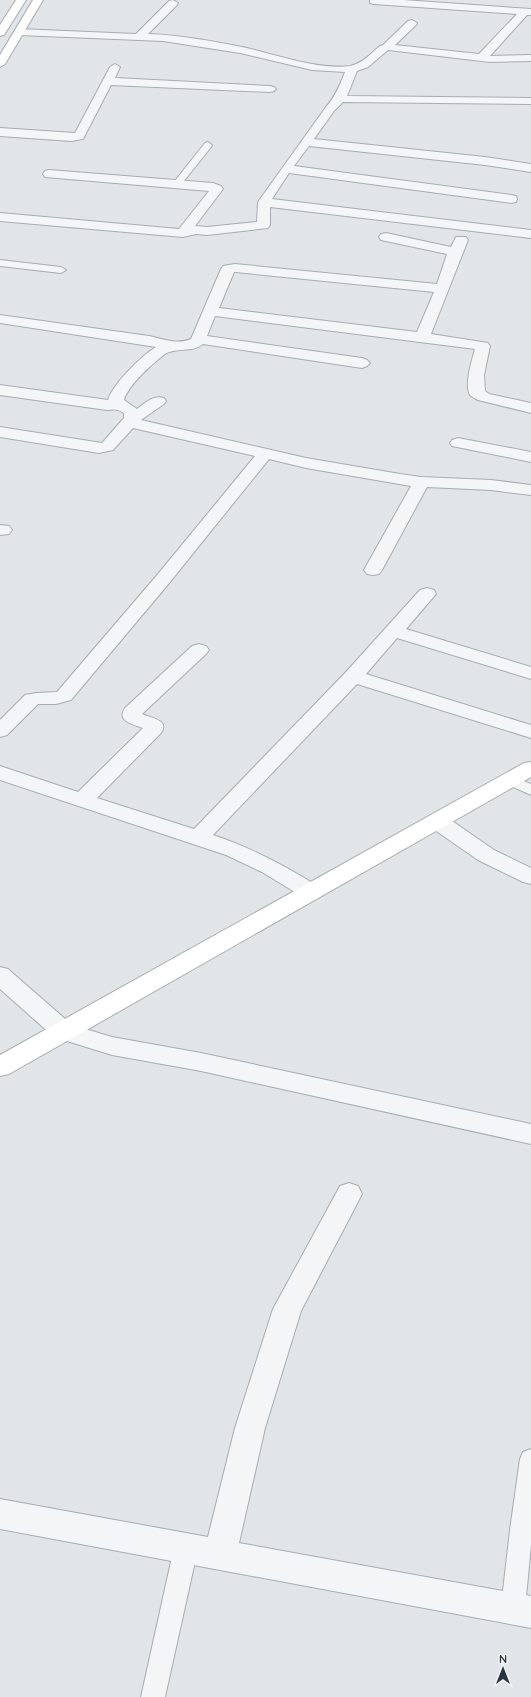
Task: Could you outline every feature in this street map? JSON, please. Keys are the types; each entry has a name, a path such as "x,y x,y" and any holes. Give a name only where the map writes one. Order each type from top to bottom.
{"main road":[{"path":"0,33 21,0"},
{"path":"0,64 38,0"},
{"path":"0,1067 531,768"}],"street":[{"path":"374,1 527,12"},
{"path":"139,37 173,3"},
{"path":"482,58 527,12"},
{"path":"388,47 389,44 412,23"},
{"path":"19,32 177,40 240,50 322,68 351,69 364,65 384,48 388,47 482,58 531,58"},
{"path":"0,132 71,137 79,136 115,67"},
{"path":"0,217 183,232 263,225 264,202 330,109 340,99 343,88 351,73 351,69"},
{"path":"108,81 270,89"},
{"path":"340,99 531,101"},
{"path":"307,142 485,161 531,168"},
{"path":"286,169 511,199"},
{"path":"49,174 217,188 183,232"},
{"path":"264,202 531,234"},
{"path":"422,337 468,226"},
{"path":"386,237 456,252"},
{"path":"130,421 133,414 132,411 116,401 118,393 159,350 170,346 193,344 197,342 226,270 231,268 442,289"},
{"path":"210,311 484,346 477,368 477,393 484,397 531,408"},
{"path":"0,319 149,340 170,346"},
{"path":"199,339 362,363"},
{"path":"0,390 107,405 119,404"},
{"path":"0,432 99,448 112,443 130,421 158,401"},
{"path":"130,421 306,463 421,482 491,485 531,490"},
{"path":"458,443 531,457"},
{"path":"0,731 32,699 40,698 52,700 64,696 164,578 266,453"},
{"path":"373,570 421,482"},
{"path":"198,838 353,676 427,594"},
{"path":"394,631 531,673"},
{"path":"82,800 154,729 154,725 132,717 132,712 199,650"},
{"path":"353,676 531,732"},
{"path":"0,773 234,850 292,879 312,892"},
{"path":"437,821 486,855 531,877"},
{"path":"0,975 63,1031 112,1046 201,1062 531,1134"},
{"path":"220,1554 250,1428 287,1309 349,1194"},
{"path":"0,1514 522,1610"}],"lane":[{"path":"177,184 208,145"},
{"path":"0,263 61,270"},
{"path":"509,780 531,790"},
{"path":"522,1610 521,1530 531,1459"},
{"path":"154,1697 186,1548"}]}
